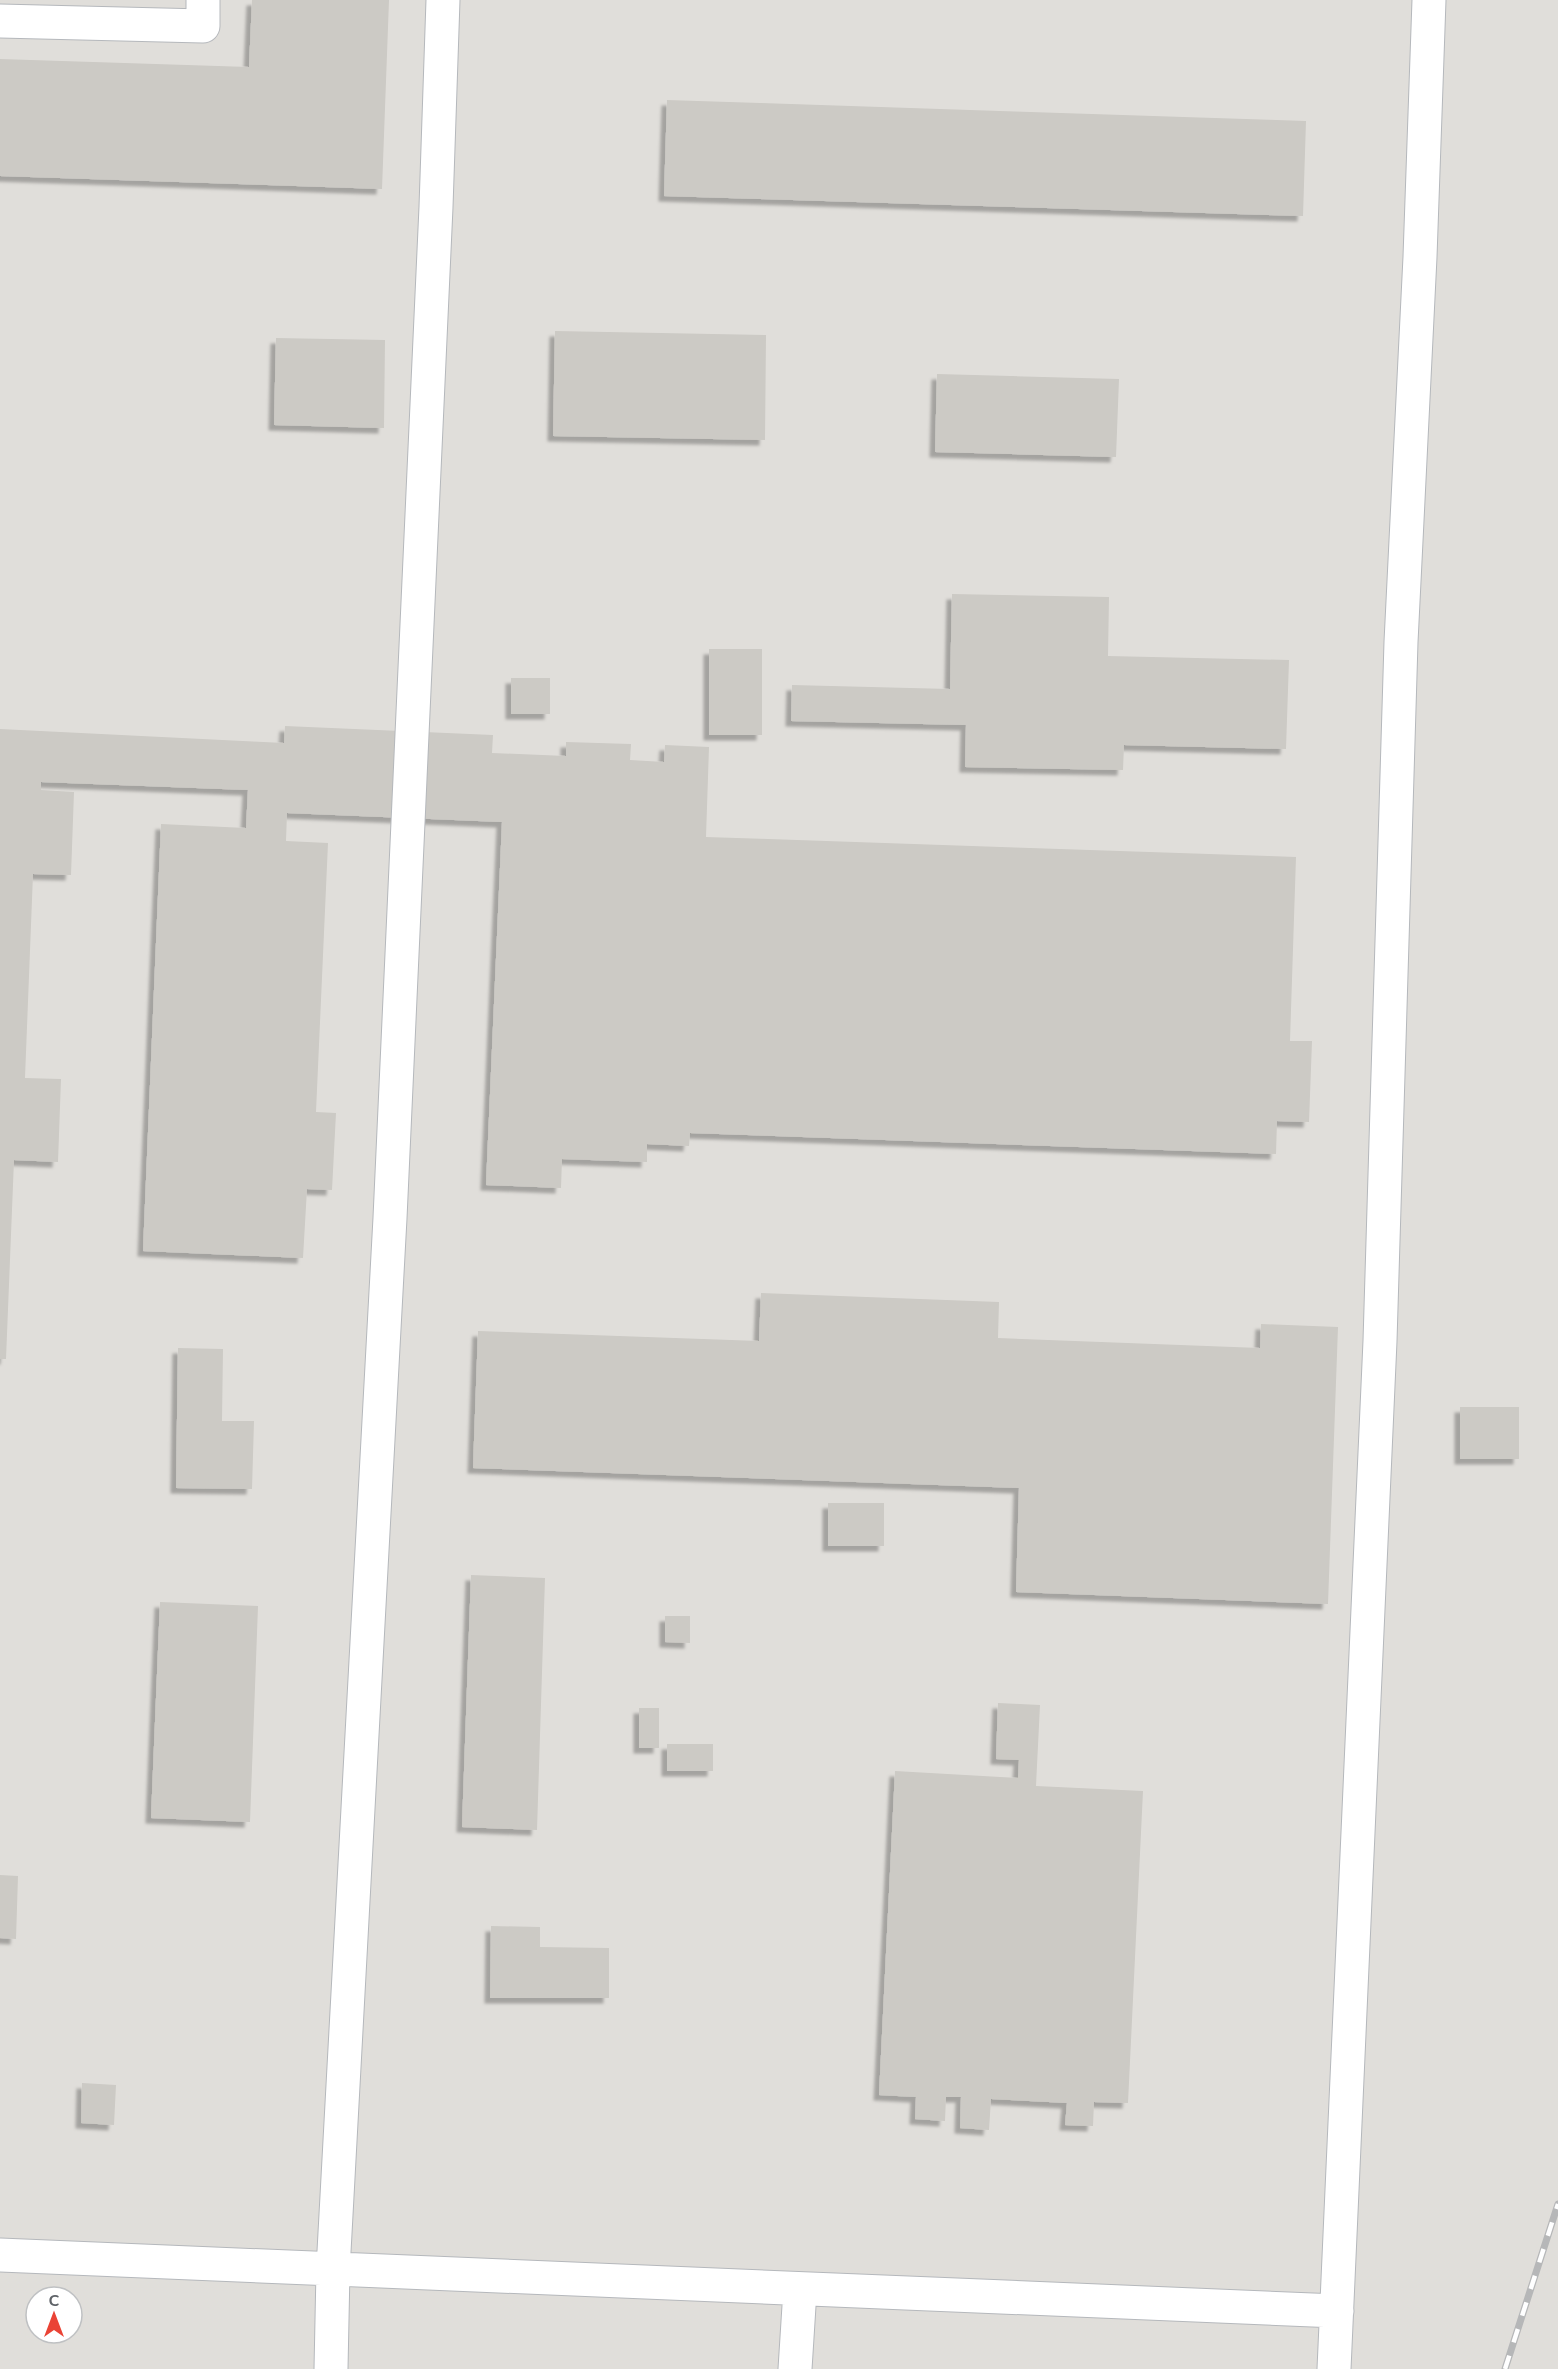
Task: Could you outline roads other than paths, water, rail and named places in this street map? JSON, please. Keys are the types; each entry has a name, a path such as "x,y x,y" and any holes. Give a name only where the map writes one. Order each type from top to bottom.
{"lane":[{"path":"0,21 202,26 203,0"},
{"path":"331,2369 333,2270 390,1218 436,207 443,0"},
{"path":"1334,2369 1380,1353 1401,642 1430,0"},
{"path":"0,2255 1337,2311"},
{"path":"795,2369 800,2289"}],"railway":[{"path":"1505,2369 1558,2204"}]}
